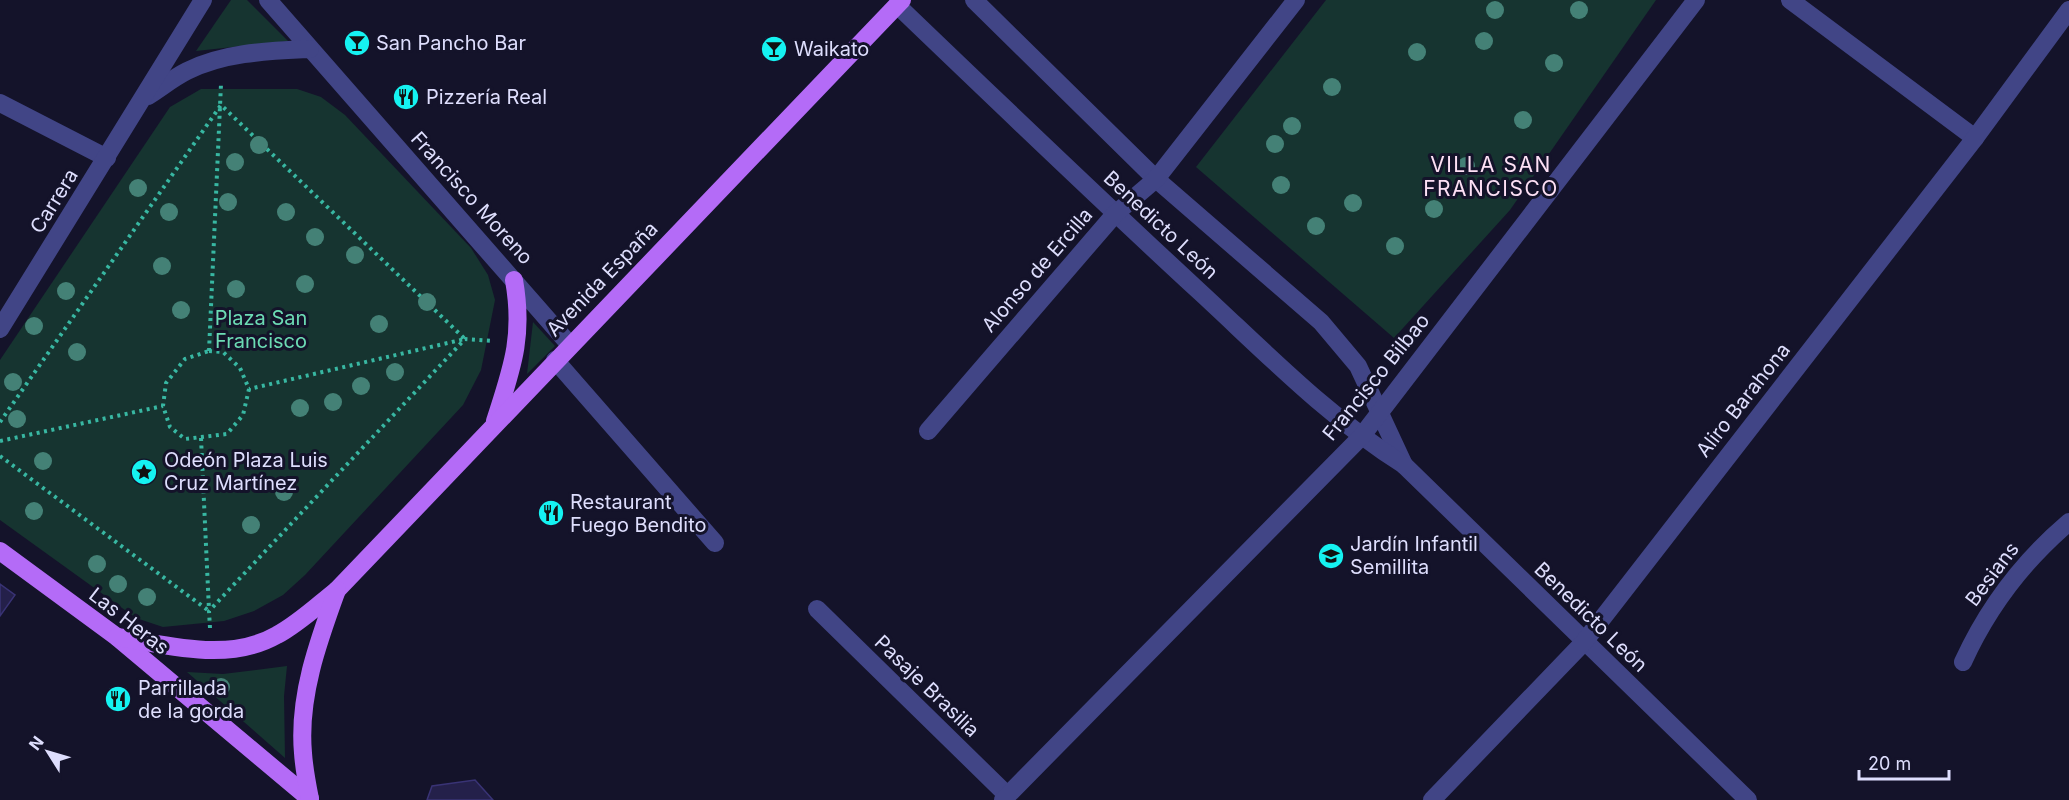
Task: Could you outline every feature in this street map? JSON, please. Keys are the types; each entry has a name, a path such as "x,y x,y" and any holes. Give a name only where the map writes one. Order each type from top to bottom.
{"main road":[{"name":"Avenida España","path":"117,637 211,652 244,646 276,636 337,590 899,3"},
{"path":"493,425 518,343 519,325 514,280"},
{"name":"Las Heras","path":"0,551 117,637 310,800"},
{"name":"Avenida España","path":"310,800 302,752 304,703 316,648 337,590"}],"street":[{"name":"Carrera","path":"0,329 146,97 203,0"},
{"name":"Francisco Moreno","path":"268,0 570,345"},
{"name":"Benedicto León","path":"974,0 1156,179 1322,322 1358,366 1404,465"},
{"name":"Alonso de Ercilla","path":"928,431 1115,214 1156,179 1296,0"},
{"name":"Francisco Bilbao","path":"1005,798 1361,437 1696,0"},
{"path":"1790,0 1975,138"},
{"name":"Benedicto León","path":"899,3 1115,214 1322,406 1361,437 1404,465 1748,800"},
{"name":"Aliro Barahona","path":"1432,800 1584,642 1975,138 2069,10"},
{"name":"Carrera","path":"146,97 188,71 220,59 258,52 310,49"},
{"path":"0,103 107,158"},
{"path":"555,360 715,543"},
{"name":"Besians","path":"1963,662 1976,633 2011,581 2036,552 2069,522"},
{"name":"Pasaje Brasilia","path":"816,609 1005,798"}],"path":[{"path":"221,105 465,339"},
{"path":"209,351 221,105"},
{"path":"0,422 221,105"},
{"path":"209,611 465,339"},
{"path":"249,389 465,339 518,343"},
{"path":"209,351 223,352 240,368 249,389 243,414 227,434 185,439 170,427 163,406 166,383 184,359 209,351"},
{"path":"0,441 163,406"},
{"path":"201,438 211,652"},
{"path":"0,456 209,611"}],"green space":[{"path":"231,0 247,0 288,41 196,51"},
{"path":"1326,0 1656,0 1510,210 1394,338 1196,167"},
{"name":"Plaza San Francisco","path":"201,89 297,89 321,97 345,115 471,248 488,275 495,300 481,370 463,405 305,575 283,595 254,611 224,621 163,627 136,618 0,520 0,360 170,107"},
{"path":"533,322 555,346 527,374"},
{"path":"287,666 284,696 285,758 187,672 223,674"}],"building":[{"path":"0,584 15,595 0,616"},
{"path":"475,780 493,800 427,800 432,786"}],"place":[{"name":"San Pancho Bar","path":"357,43"},
{"name":"Waikato","path":"774,49"},
{"name":"Pizzería Real","path":"406,97"},
{"name":"Odeón Plaza Luis Cruz Martínez","path":"144,472"},
{"name":"Restaurant Fuego Bendito","path":"551,513"},
{"name":"Jardín Infantil Semillita","path":"1331,556"},
{"name":"Parrillada de la gorda","path":"118,699"}],"district":[{"name":"VILLA SAN FRANCISCO","path":"1491,176"}]}
